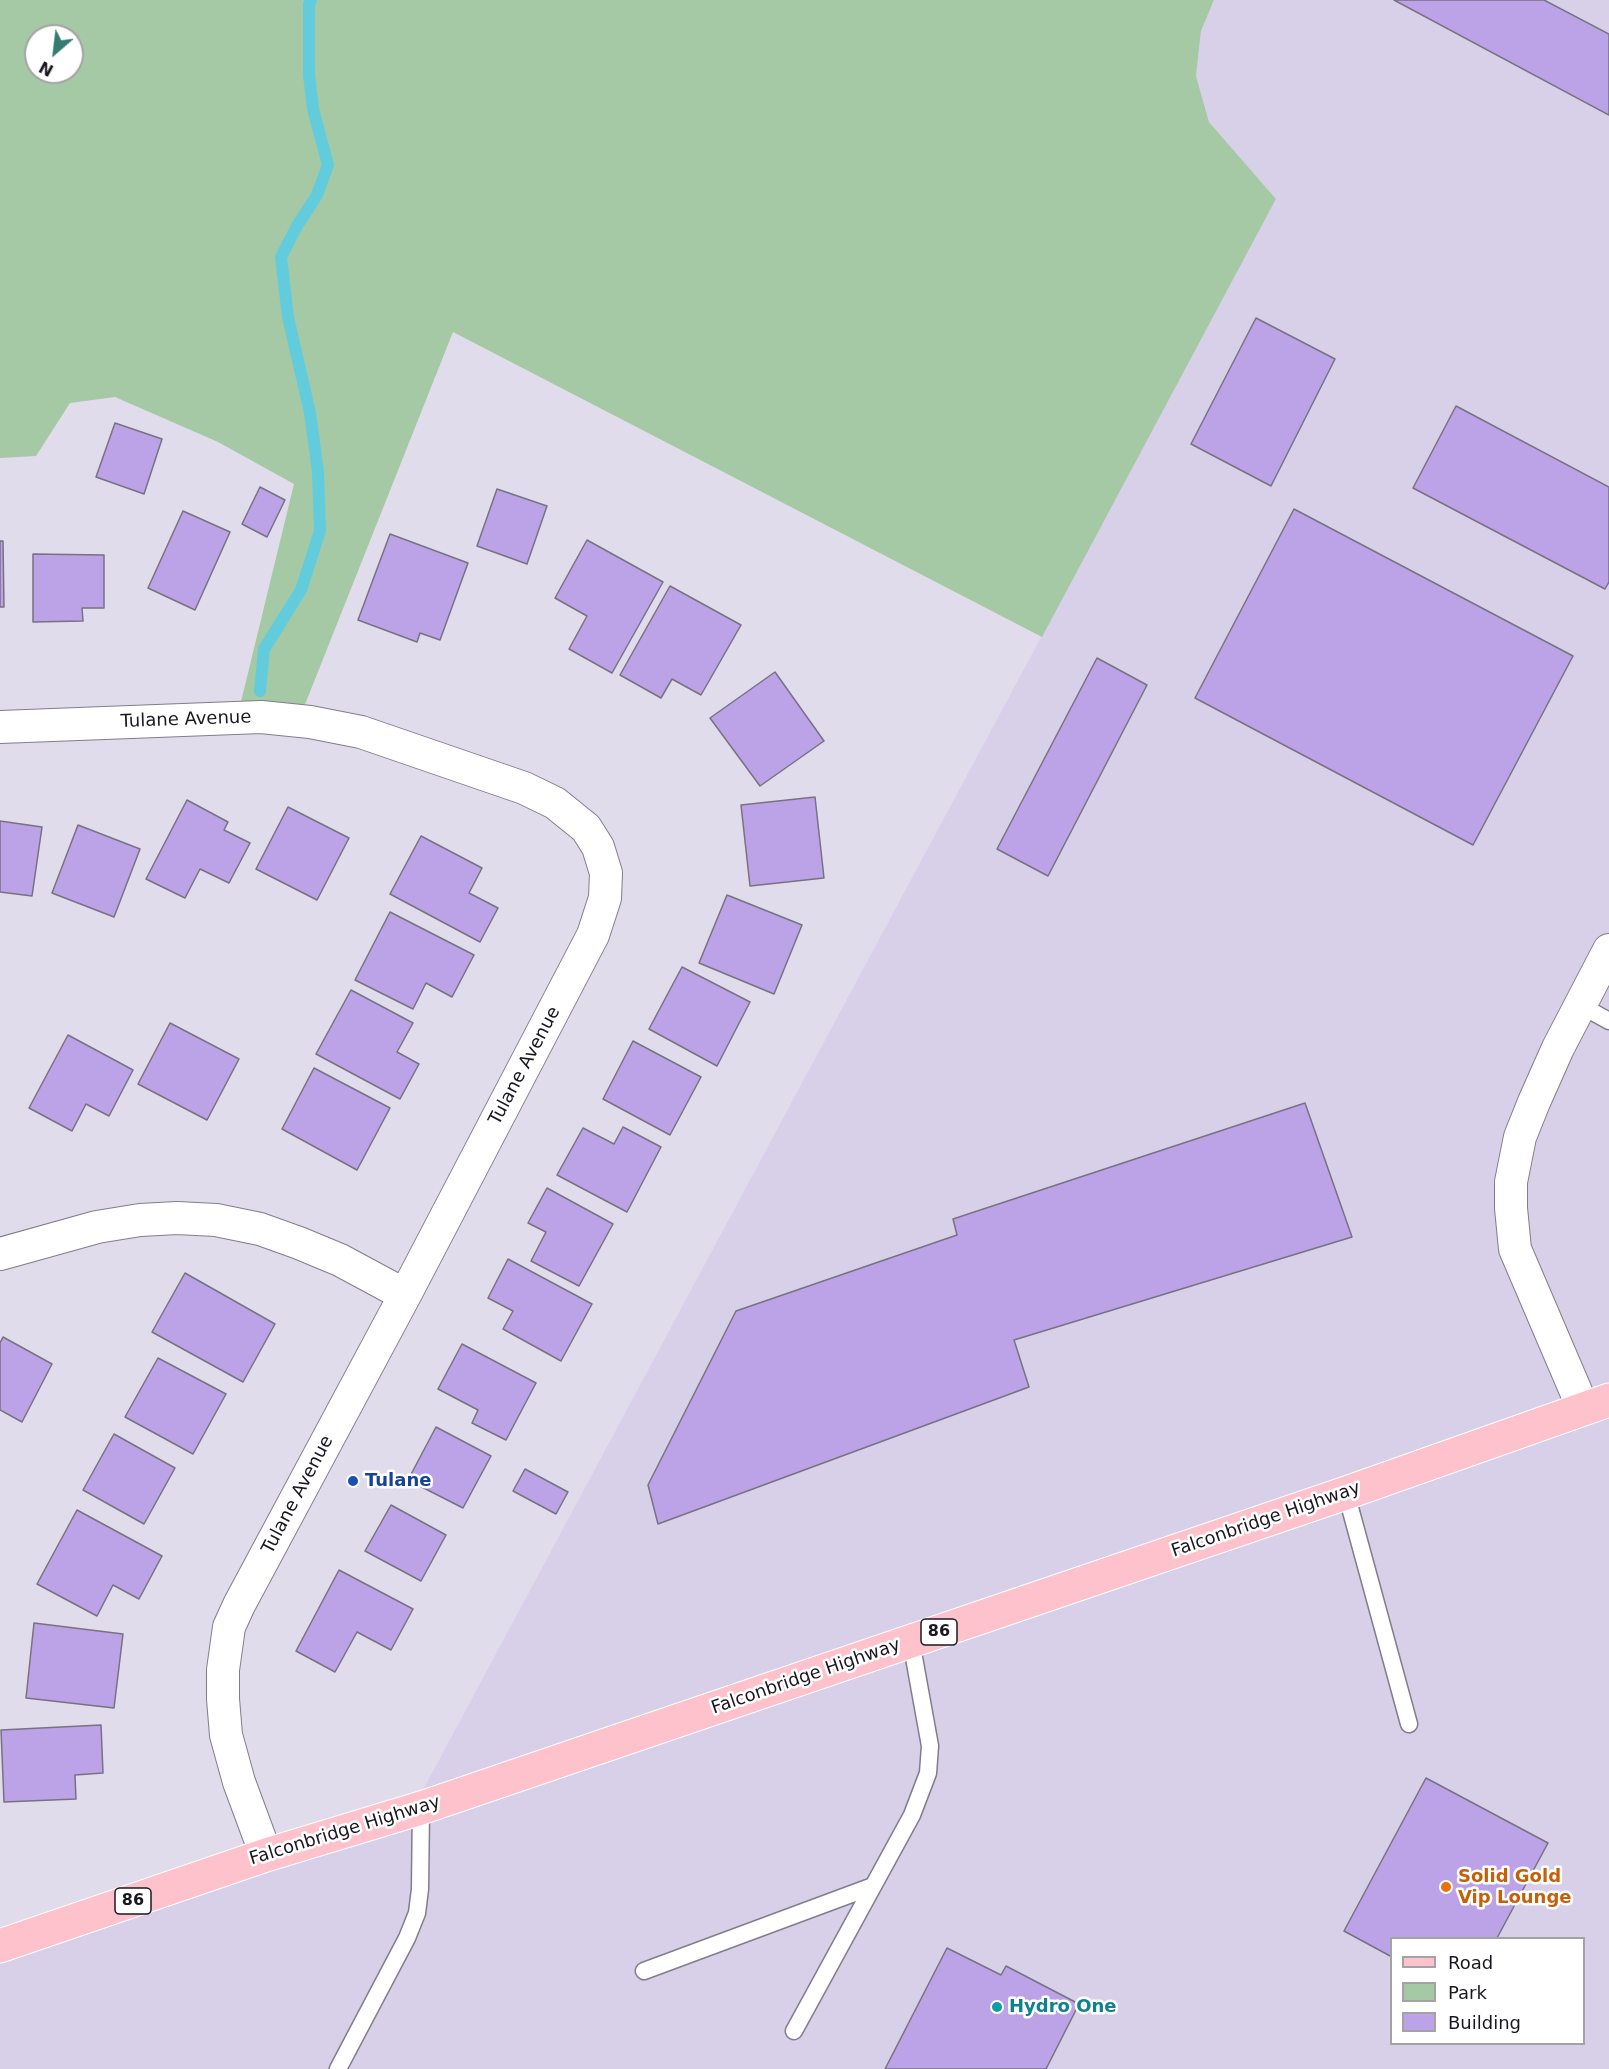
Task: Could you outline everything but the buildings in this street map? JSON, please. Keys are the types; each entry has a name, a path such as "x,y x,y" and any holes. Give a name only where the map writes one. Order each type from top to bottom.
{"main road":[{"name":"Falconbridge Highway","path":"0,1946 266,1855 421,1808 1346,1493 1596,1404"}],"street":[{"name":"Tulane Avenue","path":"0,727 261,717 310,722 361,732 524,788 555,803 586,828 598,847 606,873 605,898 593,935 229,1627 223,1670 226,1735 239,1782 266,1855"},
{"path":"1596,1404 1515,1249 1511,1182 1520,1137 1558,1048 1609,950"},
{"path":"0,1254 97,1227 140,1220 177,1218 216,1220 260,1229 299,1243 340,1260 405,1295"}],"lane":[{"path":"1580,1005 1609,1021"},
{"path":"1346,1493 1409,1724"},
{"path":"794,2031 912,1815 928,1773 930,1746 911,1641"},
{"path":"338,2069 407,1938 417,1913 420,1889 421,1808"},
{"path":"644,1971 873,1886"}],"shaded area":[{"path":"1214,0 1609,0 1609,2069 0,2069 0,1949 410,1814 1276,199 1209,122 1196,76 1201,31"}],"green space":[{"path":"0,0 1214,0 1201,31 1196,76 1209,122 1276,199 1042,637 453,332 300,717 238,714 294,484 218,442 115,397 70,403 36,456 0,458"}],"waterway":[{"path":"260,691 264,649 301,590 320,531 318,472 310,413 288,317 281,257 317,195 328,165 313,109 309,75 309,4 311,0"}],"place":[{"name":"Tulane","path":"353,1481"},
{"name":"Solid Gold Vip Lounge","path":"1446,1887"},
{"name":"Hydro One","path":"997,2007"}]}
